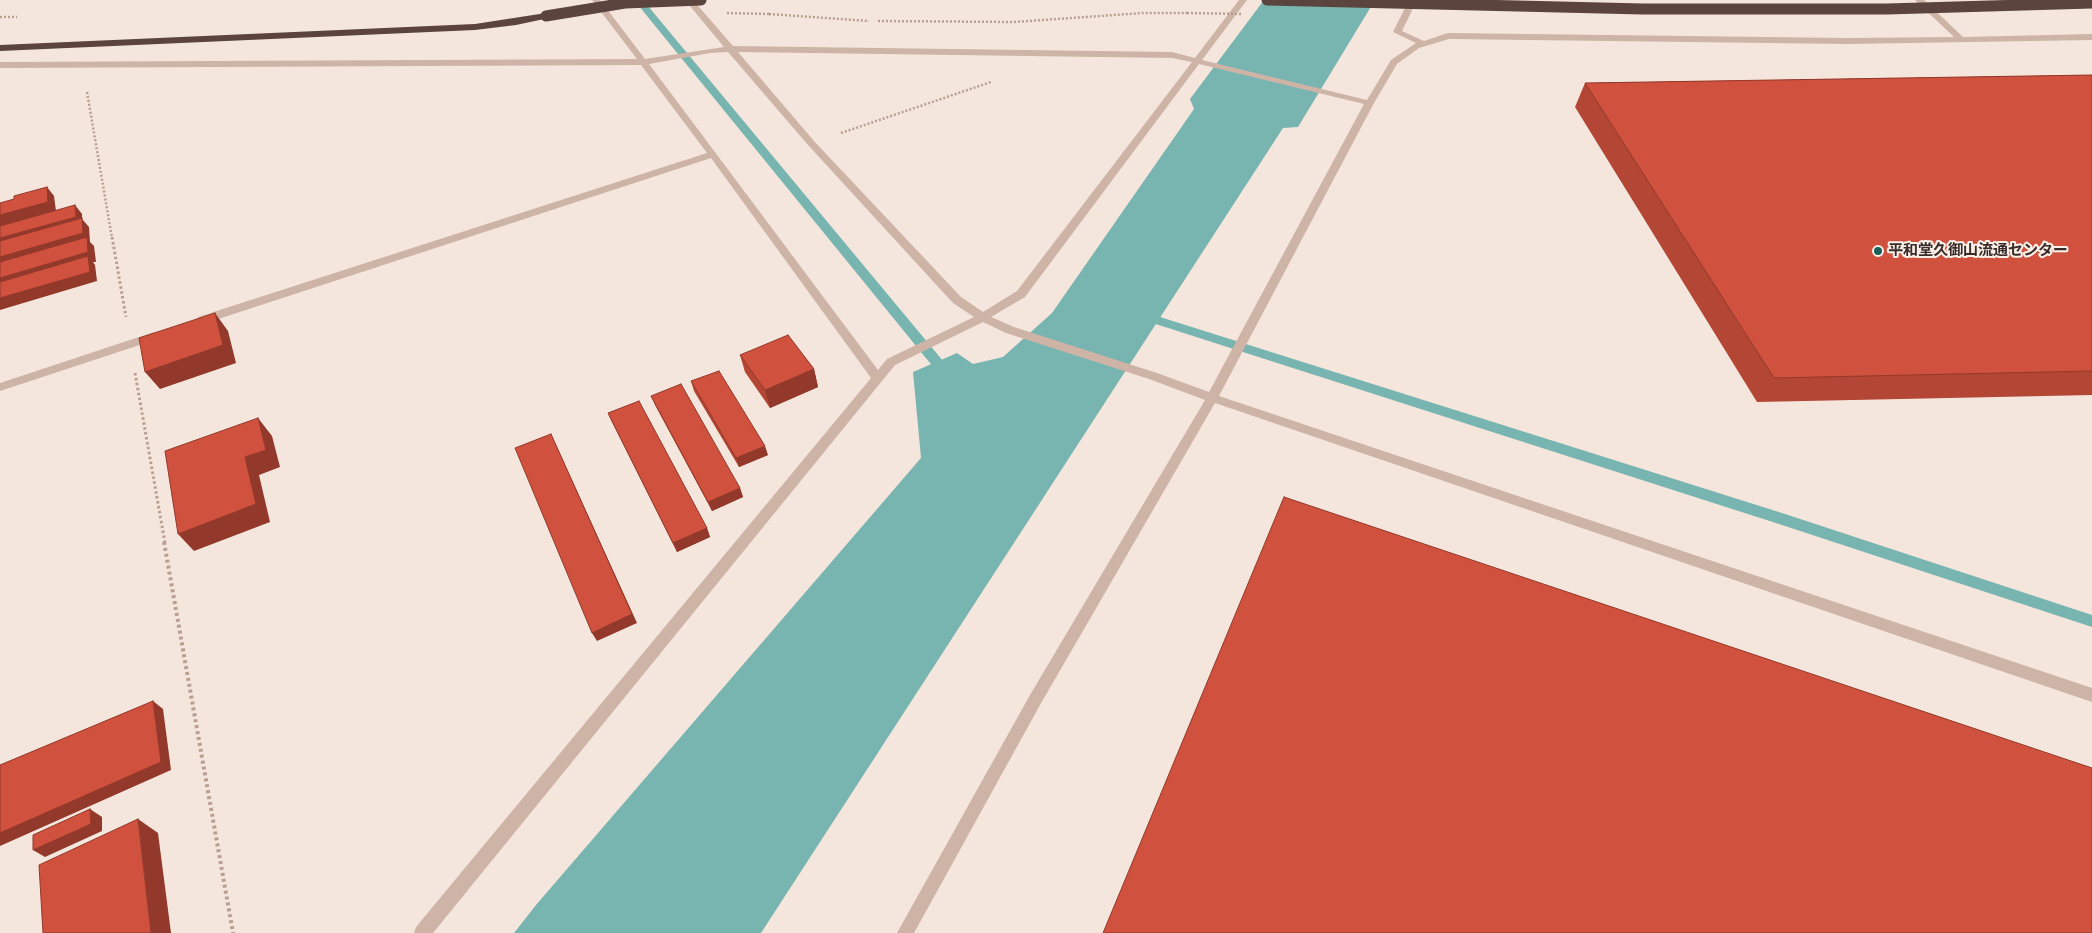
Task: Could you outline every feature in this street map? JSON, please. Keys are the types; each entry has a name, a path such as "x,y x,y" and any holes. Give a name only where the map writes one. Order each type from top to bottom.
{"highway":[{"path":"0,48 475,27 624,4 700,0"},
{"path":"1267,0 1643,9 1887,8 2092,2"},
{"path":"2087,0 2092,2"}],"street":[{"path":"596,0 713,154 877,377"},
{"path":"689,0 811,143 957,300 983,318 1010,330 1153,376 1212,398 2092,694"},
{"path":"422,933 890,362 967,327 1021,294 1199,61 1243,0"},
{"path":"1413,0 1397,32 1422,44"},
{"path":"1919,0 1960,38"},
{"path":"905,933 1035,700 1212,398 1369,103 1394,62 1422,44 1448,36 1847,40 2092,37"},
{"path":"0,65 643,62 710,50 730,49 1162,55 1199,61 1369,103"},
{"path":"187,325 713,154"},
{"path":"0,387 168,331"}],"path":[{"path":"769,14 869,21 1014,22 1143,13 1187,12"},
{"path":"106,65 85,85 233,933"},
{"path":"811,143 999,79"}],"water":[{"path":"1264,0 1375,0 1298,127 1283,128 761,933 514,933 536,905 921,458 913,372 957,353 973,364 1003,357 1052,313 1194,109 1190,99"}],"building":[{"name":"平和堂久御山流通センター","path":"2092,75 2092,371 1774,378 1585,83"},
{"path":"47,187 48,202 0,215 0,203 14,199 14,196"},
{"path":"75,205 76,217 0,238 0,226"},
{"path":"82,218 83,233 0,257 0,241"},
{"path":"87,237 88,252 0,278 0,262"},
{"path":"88,256 90,272 0,298 0,282"},
{"path":"215,313 223,345 145,372 139,338"},
{"path":"788,335 814,369 765,390 740,355"},
{"path":"719,371 765,446 736,458 691,381"},
{"path":"681,384 740,488 708,502 651,396"},
{"path":"639,401 707,528 673,543 608,413"},
{"path":"258,418 266,450 245,457 256,504 178,534 165,451"},
{"path":"551,434 632,614 592,633 515,448"},
{"path":"1284,497 2092,768 2092,933 1103,933"},
{"path":"153,701 161,762 0,833 0,765"},
{"path":"90,809 91,824 33,850 33,835"},
{"path":"138,819 151,933 43,933 39,865"}],"waterway":[{"path":"638,0 948,376"},
{"path":"1141,315 1782,519 2092,621"}],"place":[{"name":"平和堂久御山流通センター","path":"1878,251"}]}
